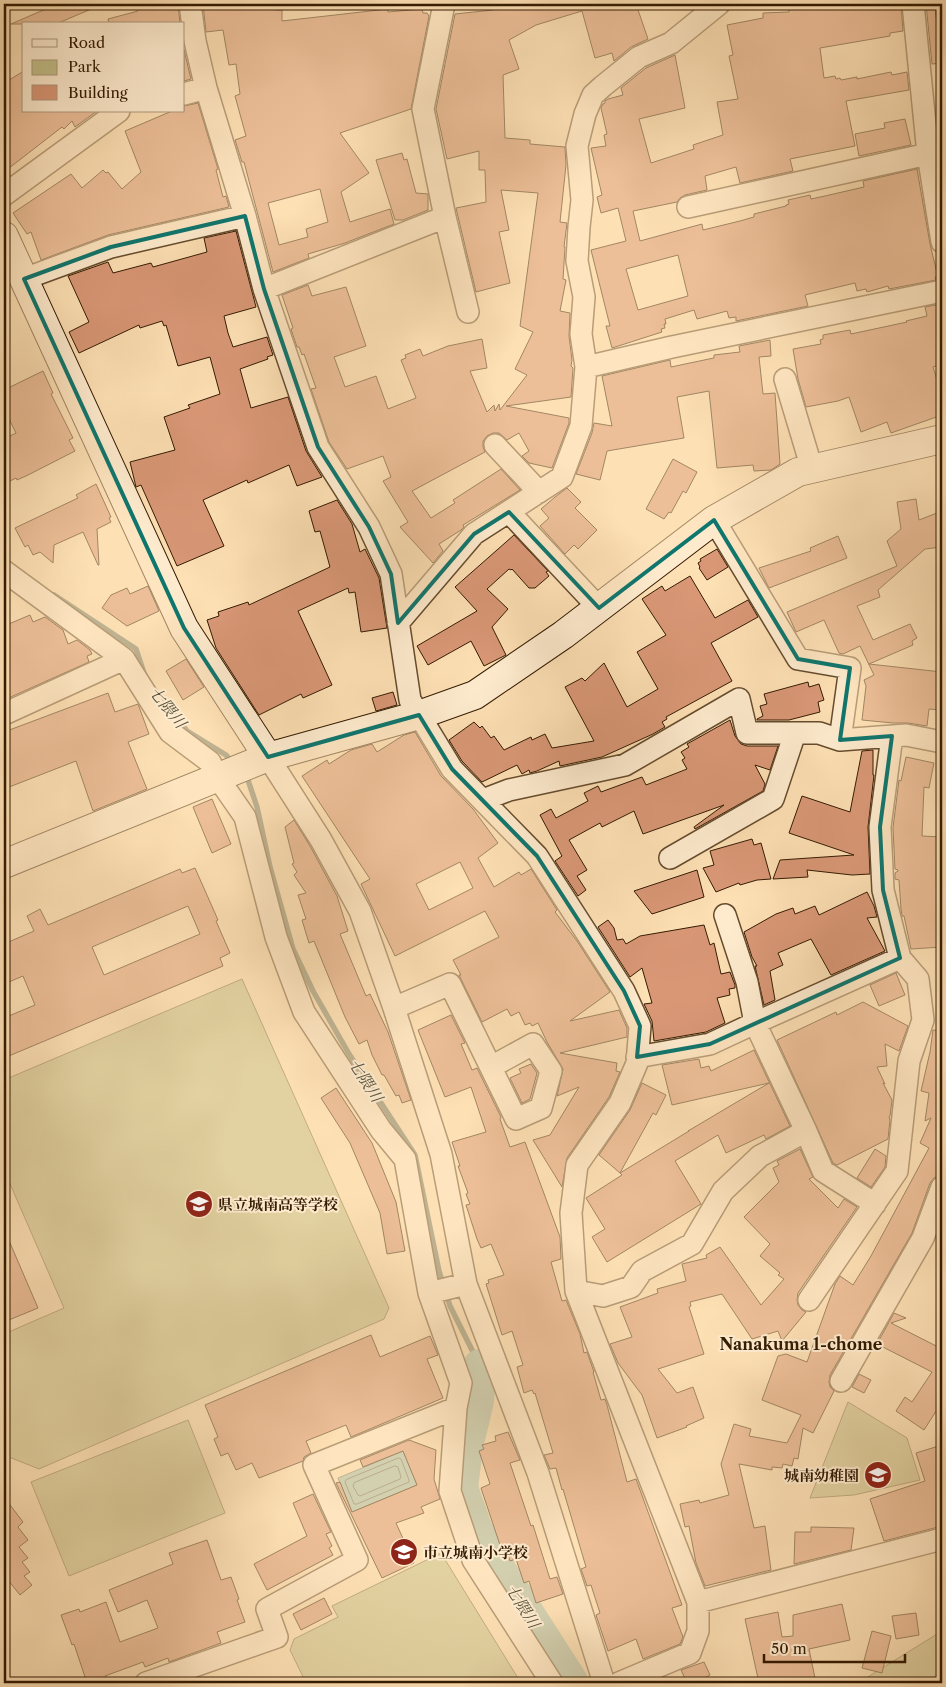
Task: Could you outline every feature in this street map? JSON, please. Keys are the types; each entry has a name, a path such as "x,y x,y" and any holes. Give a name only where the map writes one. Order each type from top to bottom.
{"street":[{"path":"190,4 194,41 206,88 245,216 264,289 318,447 370,527 391,574 410,700 452,769 537,856 624,991 640,1026 636,1063 620,1103 577,1165 571,1213 576,1291 698,1602 698,1631 690,1653 619,1683"},
{"path":"444,4 423,109 445,217 468,312"},
{"path":"398,623 474,534 562,477 581,426 586,367 581,334 584,297 577,261 582,200 577,146 585,114 593,95 603,86 639,57 671,43 719,4"},
{"path":"913,4 928,154 942,242"},
{"path":"185,94 206,88"},
{"path":"4,195 118,112"},
{"path":"688,207 928,154"},
{"path":"24,279 111,247 245,216"},
{"path":"264,289 445,217"},
{"path":"4,236 184,628 262,759 321,840 360,911 394,1008 441,1154 447,1288 461,1383 456,1408 450,1491 473,1560 552,1683"},
{"path":"586,367 672,347 942,291"},
{"path":"785,379 812,469"},
{"path":"4,864 262,759 419,715 475,695 563,635 714,520 798,472 942,440"},
{"path":"495,445 539,492"},
{"path":"508,512 599,608"},
{"path":"714,520 798,659 850,668 840,740"},
{"path":"4,571 124,659 170,732 210,762 223,776 245,817 276,938 304,1012 382,1130 405,1159 447,1288 538,1473 604,1683"},
{"path":"4,714 124,659"},
{"path":"483,800 509,790 625,765 738,699 747,732 819,733 840,740 906,735 942,742"},
{"path":"670,858 773,799 795,733"},
{"path":"809,1300 897,1171 909,1060 923,1020 918,979 900,958 884,890 880,828 892,736"},
{"path":"725,914 747,982 755,1023 823,1171 875,1204"},
{"path":"637,1057 710,1044 900,958"},
{"path":"394,1008 450,984 491,1067"},
{"path":"576,1291 603,1296 631,1287 642,1272 692,1244 724,1191 760,1156 806,1131"},
{"path":"841,1381 922,1238 942,1187"},
{"path":"146,1683 277,1637 267,1609 357,1560 314,1465 456,1408"},
{"path":"698,1602 942,1539"}],"highlighted area":[{"path":"245,216 264,289 318,447 369,527 391,574 398,623 474,534 509,512 599,608 714,520 798,659 850,668 840,740 892,736 880,827 883,890 900,958 710,1044 637,1057 640,1026 624,991 537,856 452,769 419,715 268,757 184,628 24,279 111,247"}],"green space":[{"path":"242,979 389,1308 384,1319 39,1469 4,1455 4,1334 64,1308 4,1170 4,1080"},
{"path":"848,1402 907,1438 920,1480 854,1495 810,1498"},
{"path":"188,1420 225,1513 69,1576 31,1482"},
{"path":"441,1553 521,1683 306,1683 290,1650 294,1639 338,1617 332,1606"},
{"path":"942,1631 942,1683 858,1683"}],"water":[{"path":"403,1451 417,1485 352,1512 338,1478"}],"building":[{"path":"46,4 103,4 61,22 22,22 22,24 11,24 48,8"},
{"path":"136,4 178,4 180,22 109,22 108,19 138,11"},
{"path":"203,4 276,4 276,10 282,10 282,21 388,9 388,12 422,9 423,13 427,13 429,16 411,109 340,133 369,173 341,192 350,222 390,209 394,224 345,243 308,254 309,258 273,272 244,162 242,162 235,140 246,136 235,96 240,94 236,64 229,65 223,30 206,32","holes":["320,189 328,222 306,229 308,237 279,245 268,203"]},
{"path":"504,4 636,4 648,39 631,47 614,61 612,53 595,58 582,11 536,25 509,40 519,69 503,75 505,138 530,140 530,144 565,147 566,165 560,222 567,223 563,279 566,280 560,311 570,313 569,336 571,366 573,368 571,397 506,406 569,418 569,423 552,468 529,463 522,456 529,451 519,433 507,440 499,433 493,433 483,441 485,452 412,491 431,518 455,503 453,500 501,469 520,490 463,525 464,527 461,530 439,544 443,551 433,563 400,527 408,522 383,481 391,477 383,456 347,469 329,442 311,389 316,388 304,354 302,355 299,347 297,347 282,295 308,285 312,296 346,287 366,346 334,357 345,387 376,376 388,409 416,398 401,360 406,358 405,355 420,349 423,356 448,346 482,339 487,368 470,371 487,412 494,405 495,411 499,404 500,410 527,375 515,369 533,332 520,326 538,193 501,190 509,230 499,232 510,283 476,292 456,208 486,202 485,170 479,170 479,151 447,159 436,109 455,14 493,10"},
{"path":"836,4 901,4 903,31 890,33 890,36 820,48 824,78 835,76 836,79 840,78 841,80 857,77 857,79 891,72 892,75 907,72 909,90 846,101 855,146 790,159 793,171 740,183 736,167 705,176 707,190 685,195 677,202 633,211 640,241 702,224 703,230 740,221 754,217 754,214 786,206 789,204 788,200 810,195 811,199 864,187 863,181 917,169 930,244 938,277 935,277 936,280 889,289 888,286 867,292 866,289 857,291 855,283 805,295 808,306 736,321 736,317 729,318 727,311 697,319 694,310 665,319 666,324 664,324 665,328 661,329 662,332 612,348 606,326 610,326 591,250 626,241 618,208 601,213 597,197 602,195 591,148 606,146 604,135 607,134 601,108 603,104 608,99 623,95 621,88 646,68 675,55 685,108 639,119 651,163 694,149 693,145 723,135 717,102 738,99 729,56 733,55 727,25 763,18 763,13 789,12 789,9 836,7","holes":["678,255 688,296 638,310 626,269"]},
{"path":"926,4 935,4 936,18 942,18 942,63 932,64"},
{"path":"185,54 191,79 185,81"},
{"path":"22,72 22,112 96,112 75,127 72,121 64,129 62,127 4,172 4,83"},
{"path":"198,103 218,169 216,170 223,197 226,196 229,207 108,235 41,260 31,232 27,234 13,213 71,174 82,188 103,170 106,173 108,172 122,189 141,172 125,131 170,112 185,112 185,106"},
{"path":"905,119 911,145 859,156 855,134 885,128 884,123"},
{"path":"402,153 404,160 407,159 416,193 428,194 428,210 403,220 395,220 376,160"},
{"path":"236,231 256,307 224,316 228,333 233,347 267,337 273,355 267,357 268,359 240,369 251,408 288,397 306,451 322,477 297,486 289,465 248,483 247,480 203,500 224,546 177,566 141,485 136,487 130,462 175,450 164,417 190,408 188,405 220,394 210,357 178,366 166,325 164,326 162,321 140,328 139,325 79,353 69,332 89,322 68,276 108,262 113,273 151,263 153,267 207,252 204,238"},
{"path":"941,304 942,364 933,367 942,396 942,415 891,433 887,422 861,432 849,397 806,407 798,379 793,349 821,344 820,340 823,339 823,335 850,330 851,334 927,316 925,307"},
{"path":"770,340 771,356 759,357 763,394 775,393 780,464 771,470 754,471 753,465 717,468 709,391 677,397 684,438 607,451 600,480 576,474 594,423 612,426 602,376 670,360 671,367 714,358 714,355 740,352 739,346"},
{"path":"43,371 53,393 51,394 73,438 69,440 75,451 28,475 4,484 4,439 16,433 4,409 4,390"},
{"path":"673,459 697,472 686,493 683,491 671,513 669,512 664,519 646,509"},
{"path":"96,484 111,517 109,518 111,522 97,529 99,565 83,532 54,545 53,563 40,552 33,555 28,545 25,547 15,528 78,498 76,495"},
{"path":"567,488 581,502 575,508 597,530 578,549 574,545 565,554 540,526 549,518 541,509"},
{"path":"916,499 919,520 942,511 942,547 925,549 878,590 880,597 857,606 873,640 910,624 917,638 912,641 913,645 869,664 942,672 942,710 929,709 927,726 862,720 866,686 864,680 874,675 860,646 843,654 839,653 824,620 796,632 787,612 897,566 887,541 901,529 897,502"},
{"path":"337,500 352,524 360,552 365,549 379,578 387,628 361,632 355,592 349,593 348,588 298,611 332,685 303,698 301,694 259,715 216,648 207,620 219,616 218,612 248,602 249,605 330,567 320,531 315,532 309,511"},
{"path":"514,535 548,571 546,572 549,576 535,588 529,588 512,569 509,569 487,589 508,609 492,627 506,655 484,666 471,641 428,665 417,646 477,611 455,587"},
{"path":"838,536 847,558 769,588 759,568 811,551 810,548"},
{"path":"717,549 728,567 707,580 698,563 701,561 700,559"},
{"path":"690,576 715,618 748,600 758,617 711,643 732,681 666,717 667,719 662,722 665,727 602,757 560,766 559,761 537,771 530,773 529,770 522,774 517,765 482,782 462,761 449,740 474,722 480,728 482,726 491,738 494,736 504,750 531,737 532,740 545,734 552,748 594,741 565,687 582,678 585,681 604,663 627,707 658,689 637,652 666,635 642,599 662,586 665,591"},
{"path":"148,586 159,611 127,626 102,608 111,595 127,588 130,594"},
{"path":"30,615 33,622 45,617 63,630 68,644 77,640 90,650 92,654 87,656 89,662 4,700 4,626"},
{"path":"186,659 204,687 183,700 166,671"},
{"path":"808,682 809,687 819,684 824,700 818,702 820,712 789,720 757,720 763,716 760,706 767,704 764,694"},
{"path":"393,692 397,705 376,711 372,698"},
{"path":"108,693 115,712 138,704 149,734 128,742 147,789 93,811 76,761 4,789 4,732"},
{"path":"730,720 735,736 741,744 747,746 778,746 770,770 755,765 765,784 763,791 695,829 694,827 724,805 643,834 634,811 602,827 600,823 569,840 587,870 577,876 586,890 578,896 555,861 562,856 540,815 551,809 556,818 588,801 584,793 598,786 601,792 642,777 646,785 687,769 682,760 685,758 681,752 689,747 687,744"},
{"path":"415,732 441,776 473,809 498,843 478,858 494,887 519,872 521,875 531,869 557,910 555,912 577,941 610,992 570,1021 619,1010 627,1028 627,1037 560,1053 617,1063 616,1071 620,1072 609,1097 567,1158 562,1187 533,1140 550,1135 579,1087 557,1096 563,1069 538,1023 532,1026 530,1023 525,1025 519,1012 511,1016 507,1009 482,1022 453,960 499,937 485,911 395,956 361,884 370,879 302,776 327,760 329,764 351,750 372,744 377,752 404,735","holes":["460,862 473,888 429,910 416,884"]},
{"path":"873,750 874,775 868,827 870,874 852,875 807,870 808,877 773,879 780,860 854,855 789,833 802,796 850,812 862,751"},
{"path":"906,757 934,763 929,788 924,787 922,836 942,837 942,947 911,949 904,916 902,916 899,880 895,879 895,873 898,870 895,869 893,828 899,780 901,781"},
{"path":"212,799 231,844 212,853 193,807"},
{"path":"294,820 337,896 348,931 340,934 366,996 370,994 388,1032 411,1100 402,1103 399,1095 396,1096 384,1075 382,1075 367,1040 359,1044 345,1017 314,941 309,943 302,920 306,919 298,895 306,893 294,875 297,872 292,864 294,863 285,827"},
{"path":"752,839 754,845 761,843 771,879 757,880 740,885 739,883 716,892 703,868 714,865 710,851"},
{"path":"195,868 218,920 216,921 230,953 220,958 223,966 4,1058 4,1018 35,1005 23,976 4,984 4,944 34,931 27,916 40,909 48,925 180,869 182,873","holes":["188,906 200,934 104,975 92,947"]},
{"path":"697,870 704,897 652,914 634,891"},
{"path":"867,892 877,917 867,918 885,951 831,975 811,939 778,953 783,965 770,971 775,1000 764,1005 755,966 757,966 744,932 776,914 793,908 795,914 815,906 819,915"},
{"path":"608,920 614,928 617,940 623,939 626,944 640,936 704,925 710,945 714,943 721,974 730,972 735,985 735,988 729,989 730,995 717,998 725,1023 706,1032 654,1041 652,1021 644,1004 652,1003 642,968 630,977 598,927"},
{"path":"896,973 905,995 879,1006 870,985"},
{"path":"863,1002 908,1026 899,1051 885,1044 887,1066 877,1067 892,1100 888,1139 837,1165 833,1163 777,1040 836,1012 837,1015"},
{"path":"451,1015 465,1043 461,1044 472,1070 477,1068 501,1117 500,1119 510,1147 525,1142 560,1237 561,1259 551,1262 562,1301 566,1300 580,1334 584,1353 587,1352 601,1400 605,1399 627,1482 636,1479 682,1605 672,1608 683,1637 680,1644 643,1659 636,1639 608,1651 596,1615 600,1613 591,1585 587,1586 581,1569 586,1567 563,1489 556,1468 550,1469 544,1455 553,1453 535,1393 532,1390 524,1393 517,1367 523,1365 512,1331 502,1335 486,1284 489,1283 488,1280 504,1275 491,1244 481,1248 477,1239 466,1205 470,1204 466,1194 468,1193 452,1142 486,1132 471,1087 445,1097 418,1030"},
{"path":"933,1030 942,1031 942,1166 939,1175 930,1183 912,1233 830,1375 830,1387 834,1391 813,1433 803,1428 798,1459 794,1458 792,1466 783,1464 782,1468 772,1467 772,1470 739,1464 754,1528 765,1526 771,1570 705,1586 696,1563 689,1526 685,1527 680,1504 699,1500 700,1503 729,1495 721,1464 734,1424 751,1429 749,1436 787,1443 801,1415 762,1400 778,1356 786,1354 807,1362 835,1284 840,1276 853,1285 871,1256 929,1148 920,1143 931,1118 925,1121 929,1093 921,1091"},
{"path":"754,1050 790,1126 766,1139 764,1135 726,1153 718,1135 675,1161 701,1204 607,1262 592,1237 605,1229 586,1198 622,1175 620,1173 769,1083 672,1105 662,1065 699,1059 701,1068 709,1066 711,1071"},
{"path":"531,1064 537,1073 530,1099 522,1103 510,1078 521,1073 519,1069"},
{"path":"642,1083 666,1095 656,1115 653,1113 620,1173 599,1155 630,1110"},
{"path":"336,1088 372,1143 396,1202 405,1251 387,1254 380,1213 350,1143 321,1098"},
{"path":"800,1149 813,1177 809,1179 838,1208 844,1199 857,1207 798,1293 798,1305 806,1312 782,1341 778,1331 752,1339 722,1294 690,1302 691,1306 689,1307 704,1354 658,1369 677,1393 693,1387 704,1418 687,1427 657,1438 642,1395 618,1363 610,1344 632,1337 620,1307 658,1293 657,1289 686,1281 682,1264 707,1258 706,1255 720,1247 761,1305 784,1279 778,1275 780,1273 760,1256 770,1244 744,1217 779,1182 773,1168 779,1165 777,1161"},
{"path":"875,1149 886,1156 885,1167 871,1187 857,1178"},
{"path":"4,1229 38,1308 4,1322"},
{"path":"894,1313 906,1318 891,1323 942,1349 942,1402 924,1430 896,1411 905,1397 912,1402 932,1372 877,1344"},
{"path":"371,1335 380,1357 430,1336 438,1355 427,1359 443,1398 351,1437 346,1425 306,1441 311,1453 304,1457 303,1461 259,1478 252,1463 236,1470 228,1453 221,1456 214,1439 218,1437 205,1405"},
{"path":"859,1374 871,1380 864,1393 852,1387"},
{"path":"508,1432 520,1460 510,1463 531,1526 533,1525 550,1579 557,1577 563,1594 536,1603 529,1581 524,1583 516,1559 510,1561 506,1549 502,1551 481,1488 490,1484 479,1451 484,1449 482,1445 496,1441 495,1436"},
{"path":"409,1440 436,1450 434,1479 440,1499 421,1507 424,1513 396,1523 414,1563 382,1578 336,1483 340,1482 352,1512 417,1485 403,1451 363,1467 360,1460"},
{"path":"942,1445 942,1526 884,1541 870,1499 925,1481 916,1453"},
{"path":"313,1494 331,1532 326,1534 332,1546 329,1548 333,1555 267,1590 254,1564 307,1536 293,1503"},
{"path":"4,1497 23,1522 18,1527 28,1540 19,1547 28,1558 22,1562 30,1572 24,1576 32,1585 20,1595 4,1575"},
{"path":"811,1527 854,1528 851,1550 794,1564 795,1532 811,1532"},
{"path":"207,1540 221,1580 231,1577 245,1622 217,1632 221,1643 169,1662 168,1658 145,1667 143,1662 105,1676 108,1683 87,1683 74,1644 72,1645 61,1615 79,1609 80,1612 106,1602 120,1642 158,1628 147,1600 118,1612 109,1590 173,1564 169,1553"},
{"path":"324,1598 332,1614 301,1630 293,1614"},
{"path":"842,1604 850,1640 809,1649 816,1683 759,1683 745,1619 778,1612 782,1637 793,1636 793,1615"},
{"path":"916,1613 919,1635 896,1639 892,1616"},
{"path":"872,1631 891,1636 882,1673 862,1668"},
{"path":"704,1662 710,1675 698,1681 699,1683 687,1683 681,1670"}],"waterway":[{"name":"七隈川","path":"54,595 136,649 145,676"},
{"name":"七隈川","path":"157,693 187,731 226,755 232,762"},
{"name":"七隈川","path":"243,775 248,780 257,807 270,867 293,949 313,991 349,1054 415,1155 439,1271 450,1306 480,1366"},
{"name":"七隈川","path":"480,1366 477,1401 466,1447 461,1488 476,1530 572,1683"}],"place":[{"name":"県立城南高等学校","path":"199,1204"},
{"name":"城南幼稚園","path":"878,1475"},
{"name":"市立城南小学校","path":"404,1552"}],"district":[{"name":"Nanakuma 1-chome","path":"801,1344"}]}
